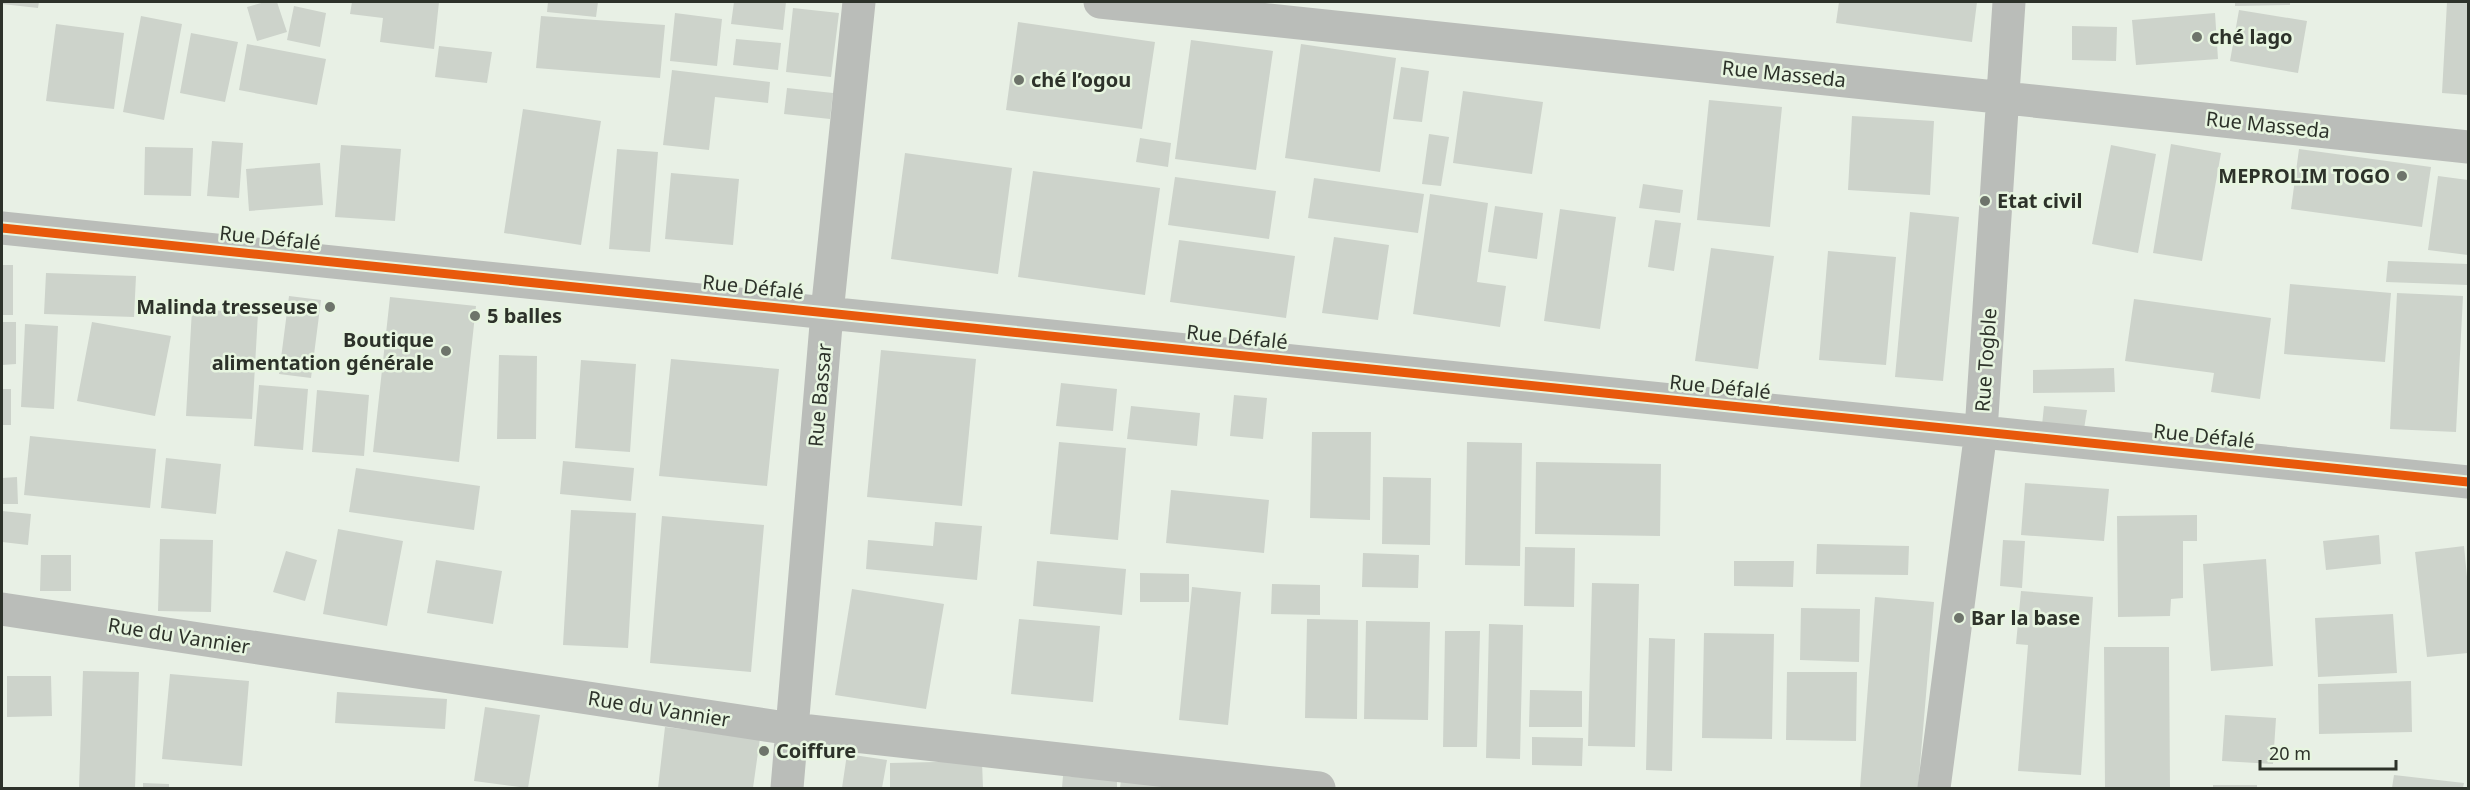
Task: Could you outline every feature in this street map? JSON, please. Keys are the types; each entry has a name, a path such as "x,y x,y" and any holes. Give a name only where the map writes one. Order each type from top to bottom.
{"street":[{"name":"Rue Bassar","path":"787,789 827,313 859,2"},
{"name":"Rue Masseda","path":"1100,2 2469,147"},
{"name":"Rue Togble","path":"1934,789 1981,431 2009,2"},
{"name":"Rue Défalé","path":"2,228 2469,482"},
{"name":"Rue du Vannier","path":"2,609 792,729 1319,789"}],"building":[{"path":"2,2 39,2 38,8 2,4"},
{"path":"265,2 277,2 287,32 257,41 247,7"},
{"path":"352,2 439,2 434,49 380,42 383,18 350,14"},
{"path":"548,2 598,2 596,17 547,12"},
{"path":"734,2 786,2 783,30 731,24"},
{"path":"1839,2 1977,2 1972,42 1836,23"},
{"path":"2235,2 2290,2 2290,5 2235,6"},
{"path":"2447,2 2468,2 2468,95 2442,93"},
{"path":"294,6 326,13 320,47 287,40"},
{"path":"793,8 839,13 831,77 786,72"},
{"path":"2239,10 2307,21 2298,73 2230,61"},
{"path":"675,13 722,19 717,66 670,61"},
{"path":"2215,13 2218,59 2136,65 2132,20"},
{"path":"141,16 182,24 164,120 123,112"},
{"path":"541,16 665,25 660,78 536,68"},
{"path":"1018,22 1155,42 1142,129 1006,110"},
{"path":"56,24 124,33 114,109 46,101"},
{"path":"2072,26 2117,27 2116,61 2072,60"},
{"path":"191,33 238,42 225,102 180,93"},
{"path":"736,39 781,43 778,70 733,65"},
{"path":"1191,40 1273,51 1256,170 1175,159"},
{"path":"247,44 326,59 317,105 239,90"},
{"path":"1301,44 1396,58 1380,172 1285,158"},
{"path":"439,46 492,52 487,83 435,77"},
{"path":"1401,67 1429,71 1422,122 1393,119"},
{"path":"672,70 770,82 768,103 715,97 709,150 663,145"},
{"path":"787,88 833,93 830,119 784,114"},
{"path":"1463,91 1543,102 1532,174 1453,163"},
{"path":"1709,100 1782,107 1770,227 1697,220"},
{"path":"523,109 601,121 581,245 504,233"},
{"path":"1852,116 1934,121 1930,195 1848,190"},
{"path":"1429,134 1449,137 1441,186 1422,184"},
{"path":"1140,138 1171,143 1168,167 1136,162"},
{"path":"212,141 243,143 239,198 207,196"},
{"path":"2171,144 2221,153 2202,261 2153,253"},
{"path":"341,145 401,149 395,221 335,217"},
{"path":"2111,145 2156,154 2138,253 2092,244"},
{"path":"145,147 193,148 191,196 144,195"},
{"path":"617,149 658,152 650,252 609,249"},
{"path":"2299,149 2431,167 2422,227 2291,209"},
{"path":"905,153 1012,168 998,274 891,259"},
{"path":"320,163 323,205 249,211 246,169"},
{"path":"1033,171 1160,188 1145,295 1018,277"},
{"path":"671,173 739,179 733,245 665,239"},
{"path":"2438,176 2468,180 2468,255 2428,250"},
{"path":"1175,177 1276,191 1269,239 1168,225"},
{"path":"1314,178 1424,194 1418,233 1308,218"},
{"path":"1643,184 1683,190 1680,213 1639,208"},
{"path":"1430,194 1488,203 1477,282 1506,286 1500,327 1413,314"},
{"path":"1495,206 1543,213 1537,259 1488,252"},
{"path":"1560,209 1616,217 1600,329 1544,321"},
{"path":"1910,212 1959,217 1943,381 1895,377"},
{"path":"1655,220 1681,223 1674,271 1648,267"},
{"path":"1334,237 1389,245 1378,320 1322,313"},
{"path":"1179,240 1295,256 1286,318 1170,302"},
{"path":"1711,248 1774,256 1758,369 1695,361"},
{"path":"1828,251 1896,257 1886,365 1819,360"},
{"path":"2388,261 2468,264 2468,285 2386,282"},
{"path":"2,265 13,265 13,315 2,315"},
{"path":"46,273 136,276 134,317 44,314"},
{"path":"2290,284 2391,293 2385,362 2284,354"},
{"path":"2397,293 2463,296 2456,432 2390,429"},
{"path":"289,296 321,300 311,378 279,374"},
{"path":"390,297 476,306 459,462 373,452"},
{"path":"2134,299 2271,318 2260,399 2211,392 2214,373 2125,361"},
{"path":"192,309 258,313 252,419 186,416"},
{"path":"2,322 16,322 16,364 2,365"},
{"path":"92,322 171,336 155,416 77,401"},
{"path":"25,324 58,326 54,409 21,407"},
{"path":"881,350 976,359 962,506 867,497"},
{"path":"499,355 537,356 536,439 497,439"},
{"path":"671,359 779,369 767,486 659,476"},
{"path":"581,360 636,364 630,452 575,448"},
{"path":"2114,368 2115,392 2033,393 2033,370"},
{"path":"1061,383 1117,389 1113,431 1056,426"},
{"path":"259,385 308,389 303,450 254,446"},
{"path":"2,389 11,389 11,425 2,425"},
{"path":"317,390 369,395 364,456 312,452"},
{"path":"1234,395 1267,398 1263,439 1230,436"},
{"path":"1131,406 1200,413 1197,446 1127,439"},
{"path":"2044,406 2087,410 2084,429 2042,425"},
{"path":"1312,432 1371,432 1370,520 1310,518"},
{"path":"30,436 156,449 150,508 24,495"},
{"path":"1059,442 1126,448 1118,540 1050,534"},
{"path":"1467,442 1522,443 1520,566 1465,565"},
{"path":"166,458 221,464 216,514 161,508"},
{"path":"563,461 634,468 631,501 560,494"},
{"path":"1536,462 1661,464 1660,536 1535,534"},
{"path":"356,468 480,486 474,530 349,512"},
{"path":"17,477 18,504 2,504 2,478"},
{"path":"1383,477 1431,478 1430,545 1382,544"},
{"path":"2025,483 2109,489 2104,541 2021,535"},
{"path":"1171,490 1269,500 1264,553 1166,543"},
{"path":"571,510 636,513 628,648 563,645"},
{"path":"2,511 31,514 28,545 2,542"},
{"path":"2197,515 2197,541 2183,541 2183,598 2171,599 2170,616 2118,617 2117,516"},
{"path":"662,516 764,525 751,672 650,663"},
{"path":"935,522 982,526 977,580 866,569 868,540 933,546"},
{"path":"338,529 403,541 387,626 323,614"},
{"path":"2379,535 2381,564 2326,570 2323,541"},
{"path":"160,539 213,540 211,612 158,611"},
{"path":"2003,540 2025,541 2022,588 2000,586"},
{"path":"1817,544 1909,546 1908,575 1816,574"},
{"path":"2464,546 2468,587 2468,653 2427,657 2415,552"},
{"path":"1525,547 1575,548 1574,607 1524,606"},
{"path":"286,551 317,560 305,601 273,592"},
{"path":"1363,553 1419,555 1418,588 1362,587"},
{"path":"41,555 71,555 71,591 40,591"},
{"path":"2266,559 2273,666 2211,671 2203,564"},
{"path":"436,560 502,571 493,624 427,613"},
{"path":"1037,561 1126,569 1122,615 1033,606"},
{"path":"1734,561 1794,561 1793,587 1734,586"},
{"path":"1140,573 1189,574 1189,602 1140,602"},
{"path":"1592,583 1639,584 1635,747 1588,746"},
{"path":"1272,584 1320,585 1320,615 1271,614"},
{"path":"1192,587 1241,592 1228,725 1179,720"},
{"path":"852,589 944,604 926,709 835,695"},
{"path":"2021,591 2093,597 2081,775 2018,771 2028,645 2016,644"},
{"path":"1875,597 1934,602 1918,788 1860,788"},
{"path":"1801,608 1860,609 1859,662 1800,660"},
{"path":"2393,614 2397,673 2318,677 2315,618"},
{"path":"1019,619 1100,626 1093,702 1011,694"},
{"path":"1307,619 1358,620 1357,719 1305,718"},
{"path":"1366,621 1430,622 1428,720 1364,719"},
{"path":"1489,624 1523,625 1520,759 1486,758"},
{"path":"1445,631 1480,631 1477,747 1443,747"},
{"path":"1704,633 1774,634 1772,739 1702,738"},
{"path":"1649,638 1675,639 1672,771 1646,770"},
{"path":"2104,647 2169,647 2170,788 2105,788"},
{"path":"83,671 139,672 135,788 79,788"},
{"path":"1787,672 1857,672 1856,741 1786,740"},
{"path":"170,674 249,681 242,766 162,759"},
{"path":"7,676 51,676 52,716 7,717"},
{"path":"2411,681 2412,732 2319,734 2318,684"},
{"path":"1530,690 1582,691 1582,727 1529,727"},
{"path":"337,692 447,699 445,729 335,723"},
{"path":"485,707 540,715 528,788 474,781"},
{"path":"2225,715 2276,718 2273,764 2222,761"},
{"path":"665,727 760,738 753,788 658,788"},
{"path":"1532,737 1583,738 1582,766 1532,765"},
{"path":"847,754 887,760 882,788 842,788"},
{"path":"982,761 983,788 890,788 890,763"},
{"path":"1122,772 1174,776 1173,788 1120,788"},
{"path":"2394,775 2464,783 2463,788 2392,788"},
{"path":"1063,776 1117,780 1117,788 1062,788"},
{"path":"143,783 169,784 169,788 143,788"},
{"path":"2213,785 2257,785 2257,788 2213,788"}],"cycle path":[{"path":"2,228 2468,482"}],"place":[{"name":"ché lago","path":"2197,37"},
{"name":"ché l’ogou","path":"1019,80"},
{"name":"MEPROLIM TOGO","path":"2402,176"},
{"name":"Etat civil","path":"1985,201"},
{"name":"Malinda tresseuse","path":"330,307"},
{"name":"5 balles","path":"475,316"},
{"name":"Boutique alimentation générale","path":"446,351"},
{"name":"Bar la base","path":"1959,618"},
{"name":"Coiffure","path":"764,751"}]}
